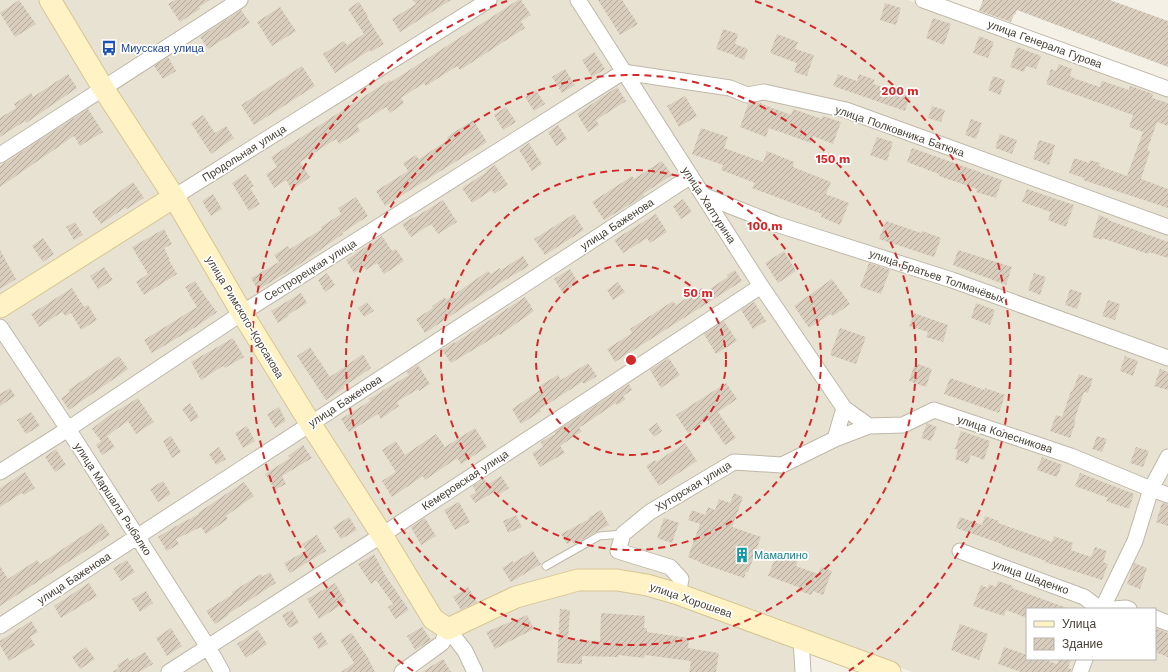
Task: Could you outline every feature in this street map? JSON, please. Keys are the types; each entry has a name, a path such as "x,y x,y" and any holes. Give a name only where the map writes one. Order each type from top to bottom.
{"main road":[{"name":"улица Римского-Корсакова","path":"50,0 103,88 174,197 242,314 433,618 456,626"},
{"name":"Продольная улица","path":"0,307 174,197"},
{"name":"улица Хорошева","path":"456,626 516,597 578,580 617,580 647,585 678,594 890,672"}],"street":[{"path":"0,155 240,0"},
{"name":"Продольная улица","path":"174,197 489,0"},
{"name":"улица Халтурина","path":"578,0 623,72 705,196 761,286 844,408"},
{"name":"улица Генерала Гурова","path":"923,0 1168,89"},
{"name":"улица Полковника Батюка","path":"623,72 730,88 747,95 764,92 846,110 1168,227"},
{"name":"Сестрорецкая улица","path":"0,472 242,314 623,72"},
{"name":"улица Баженова","path":"0,626 691,176"},
{"name":"улица Братьев Толмачёвых","path":"705,196 776,224 952,280 1168,358"},
{"name":"Кемеровская улица","path":"169,672 382,535 761,286"},
{"name":"улица Маршала Рыбалко","path":"0,327 68,429 208,647 222,672"},
{"path":"835,439 844,408 869,426"},
{"name":"улица Колесникова","path":"835,439 869,426 903,425 934,410 1071,456 1168,495"},
{"name":"Хуторская улица","path":"623,534 650,512 734,462 782,465 835,439"},
{"path":"1102,608 1135,541 1151,489 1168,457"},
{"path":"623,534 618,551 670,567 681,579 678,594"},
{"name":"улица Шаденко","path":"960,551 1084,597 1100,608"},
{"path":"1156,618 1168,623"},
{"path":"402,672 442,643 456,626"},
{"name":"улица Римского-Корсакова","path":"456,626 465,651 475,672"},
{"path":"801,639 803,672"},
{"path":"1080,672 1085,660"}],"lane":[{"path":"546,566 599,536 623,534"}],"shaded area":[{"path":"0,0 908,0 1168,94 1168,672 912,672 810,636 805,672 0,672"}],"building":[{"path":"19,0 36,24 15,37 0,13"},
{"path":"175,0 210,0 199,7 200,9 180,22 168,4"},
{"path":"413,0 451,0 400,32 392,19 416,4"},
{"path":"518,0 521,0 531,15 521,21 525,28 460,70 457,66 426,86 424,83 401,98 404,103 390,113 386,107 357,125 360,131 339,144 336,139 300,162 310,177 292,190 286,180 274,188 266,174 277,167 271,157"},
{"path":"598,0 622,0 638,24 620,35"},
{"path":"983,0 1110,0 1168,21 1168,67 1017,10 1011,22 979,11"},
{"path":"359,2 384,44 371,52 370,50 335,73 323,54 344,41 347,45 364,34 348,9"},
{"path":"885,3 901,8 896,25 880,20"},
{"path":"280,7 296,31 272,46 257,22"},
{"path":"241,10 250,23 208,49 200,37"},
{"path":"933,18 951,24 944,45 926,38"},
{"path":"723,29 738,34 735,44 748,49 744,60 716,49"},
{"path":"777,34 798,42 795,49 814,55 807,76 794,72 797,63 770,53"},
{"path":"979,36 994,42 988,58 973,53"},
{"path":"1017,47 1041,56 1036,69 1026,66 1024,72 1010,67"},
{"path":"594,52 605,69 592,77 582,60"},
{"path":"168,57 176,71 163,79 154,66"},
{"path":"1059,64 1072,69 1070,76 1076,79 1100,87 1102,81 1129,90 1130,86 1153,94 1152,98 1168,103 1168,126 1157,122 1147,150 1150,151 1141,179 1168,189 1168,208 1083,180 1084,178 1069,173 1074,158 1089,163 1090,160 1100,163 1099,166 1127,176 1143,132 1129,127 1133,115 1046,84 1051,69 1056,71"},
{"path":"302,66 315,86 254,125 241,105"},
{"path":"565,69 575,85 562,93 552,77"},
{"path":"68,74 77,88 26,123 25,121 0,137 0,118 16,108 14,104 31,93 33,97"},
{"path":"838,74 857,81 859,74 875,80 873,84 910,96 905,111 833,86"},
{"path":"993,76 1005,80 1000,95 988,90"},
{"path":"617,87 626,101 596,120 599,125 588,132 577,114"},
{"path":"536,90 545,104 534,111 525,97"},
{"path":"685,96 697,116 679,127 667,106"},
{"path":"757,102 791,115 793,109 822,119 823,116 841,122 833,144 813,136 811,143 769,128 766,137 740,127 748,104"},
{"path":"932,106 945,110 941,122 928,118"},
{"path":"506,107 516,122 503,130 494,115"},
{"path":"88,109 103,132 80,146 74,136 0,187 0,166"},
{"path":"203,115 215,133 226,126 234,138 211,154 191,123"},
{"path":"971,119 982,123 976,139 965,135"},
{"path":"473,120 487,142 385,206 376,191 408,171 403,163 416,155 419,159 448,140 447,137"},
{"path":"558,125 567,139 556,146 548,132"},
{"path":"701,128 728,137 724,148 763,162 767,151 794,162 793,167 831,182 826,194 849,203 840,225 821,217 822,214 752,188 755,183 721,170 723,165 692,154"},
{"path":"1000,134 1017,140 1012,154 995,148"},
{"path":"877,137 893,142 887,161 870,155"},
{"path":"1039,140 1055,145 1049,165 1033,159"},
{"path":"529,143 542,164 532,171 519,150"},
{"path":"912,148 1002,180 996,198 976,192 977,189 939,176 939,174 907,162"},
{"path":"662,161 672,175 643,194 644,196 604,220 592,202 632,176 634,179"},
{"path":"495,165 508,185 494,194 492,190 472,203 462,188"},
{"path":"246,174 254,186 250,188 260,204 249,211 232,183"},
{"path":"133,182 144,198 127,209 126,207 101,224 92,212"},
{"path":"1027,189 1074,205 1066,227 1048,220 1051,212 1022,202"},
{"path":"213,194 222,209 211,216 202,201"},
{"path":"356,197 368,216 300,264 258,290 251,278 279,262 274,255 288,246 290,249 322,229 321,227 341,214 338,208"},
{"path":"683,199 692,212 681,219 673,206"},
{"path":"443,200 457,222 438,234 431,224 411,237 402,224"},
{"path":"574,214 584,230 545,255 534,239"},
{"path":"656,214 667,232 650,243 647,238 623,253 614,240"},
{"path":"1099,215 1109,219 1108,220 1168,242 1168,258 1149,252 1148,254 1102,238 1102,240 1092,237"},
{"path":"886,221 941,238 934,257 879,239"},
{"path":"75,222 83,235 74,240 66,227"},
{"path":"164,229 172,244 164,248 177,274 144,295 136,282 148,274 132,247"},
{"path":"382,236 392,251 396,249 404,261 384,274 377,263 366,270 364,267 354,273 346,260"},
{"path":"43,238 54,254 43,262 32,246"},
{"path":"0,250 16,279 0,289"},
{"path":"958,250 1012,267 1006,285 953,265"},
{"path":"784,251 796,271 778,283 765,263"},
{"path":"523,256 529,266 500,283 425,333 416,319 433,308 432,306 445,297 446,300 488,271 491,274 500,268 501,270"},
{"path":"869,263 890,270 881,294 860,287"},
{"path":"104,267 113,280 98,289 90,276"},
{"path":"570,269 578,282 563,293 554,279"},
{"path":"735,270 742,281 615,362 607,349 632,333 630,329 673,301 676,305 702,288 705,292 728,277 727,275"},
{"path":"327,273 335,285 325,292 318,280"},
{"path":"1034,273 1046,277 1040,295 1028,290"},
{"path":"832,279 850,304 833,316 831,314 809,328 794,306"},
{"path":"195,281 217,312 199,325 152,353 144,340 197,307 185,287"},
{"path":"618,282 625,292 613,300 607,290"},
{"path":"72,288 84,307 88,305 97,320 81,330 71,313 65,316 62,312 39,327 31,314"},
{"path":"1070,289 1082,293 1077,309 1065,305"},
{"path":"301,293 307,303 278,323 271,311"},
{"path":"525,297 534,311 500,335 451,363 442,350"},
{"path":"1108,300 1120,304 1115,320 1102,316"},
{"path":"367,302 374,311 364,317 358,308"},
{"path":"754,302 766,321 753,329 741,310"},
{"path":"976,303 995,310 990,325 971,318"},
{"path":"914,313 948,325 943,342 926,337 928,332 909,326"},
{"path":"724,321 737,341 716,354 704,334"},
{"path":"840,328 866,337 856,364 830,355"},
{"path":"233,338 244,357 225,368 223,366 201,380 191,362"},
{"path":"310,347 330,377 363,354 371,368 326,400 297,356"},
{"path":"119,356 128,369 69,410 61,398 70,392 68,390"},
{"path":"1125,356 1138,361 1133,376 1120,371"},
{"path":"669,358 680,375 661,388 650,370"},
{"path":"588,363 597,376 584,384 582,382 540,409 541,411 521,424 512,409 543,388 541,385 558,375 561,380"},
{"path":"915,363 932,369 926,387 909,381"},
{"path":"418,365 430,384 419,391 418,389 397,402 399,406 381,419 378,414 349,432 341,419 370,401 369,399 409,375 407,372"},
{"path":"1160,369 1168,372 1168,390 1154,386"},
{"path":"1079,374 1093,379 1088,393 1084,392 1070,438 1050,431 1056,415 1062,417"},
{"path":"950,378 1005,395 999,413 944,394"},
{"path":"726,383 737,399 718,412 736,438 725,445 708,420 688,433 676,415"},
{"path":"629,384 632,390 623,396 626,399 617,405 616,403 579,428 582,431 560,446 565,453 540,467 532,453 543,447 541,442"},
{"path":"10,388 15,396 0,406 0,394"},
{"path":"138,398 154,422 136,434 128,421 107,436 115,447 102,455 96,445 101,441 92,429 108,416"},
{"path":"190,403 199,417 191,422 182,409"},
{"path":"279,407 286,421 275,428 267,414"},
{"path":"31,412 40,426 26,434 17,420"},
{"path":"657,423 662,431 654,437 648,429"},
{"path":"927,423 937,427 931,441 921,438"},
{"path":"247,426 255,441 243,448 235,433"},
{"path":"475,428 487,447 461,464 457,458 425,480 423,476 392,497 382,481 396,472 382,450 396,441 405,455 436,434 445,447"},
{"path":"961,431 990,441 984,460 971,455 968,464 955,459 958,450 955,449"},
{"path":"171,436 181,452 172,458 163,441"},
{"path":"1097,436 1107,439 1102,452 1092,449"},
{"path":"685,443 697,461 659,486 646,466 655,460 656,462"},
{"path":"303,445 312,458 282,476 286,484 275,490 265,474 290,458 288,456"},
{"path":"219,447 226,459 216,465 209,454"},
{"path":"1136,447 1149,451 1143,467 1130,463"},
{"path":"56,449 66,465 55,472 45,457"},
{"path":"1042,457 1062,465 1057,477 1037,470"},
{"path":"25,472 35,488 24,495 22,493 0,507 0,488"},
{"path":"1080,473 1134,494 1129,509 1106,501 1108,498 1075,486"},
{"path":"501,476 509,488 498,495 496,491 475,503 470,496 476,492 473,486 484,479 488,484"},
{"path":"163,481 171,494 158,502 150,489"},
{"path":"244,482 254,496 226,516 228,519 206,534 201,527 176,539 179,544 167,551 158,537 199,514 198,513"},
{"path":"734,493 743,497 732,527 761,537 748,572 746,572 744,578 700,563 688,557 700,524 688,520 692,510 705,515 708,507 715,510 719,499 730,503"},
{"path":"459,502 470,522 455,530 444,510"},
{"path":"1162,503 1168,504 1168,526 1156,522"},
{"path":"601,510 609,525 574,544 572,541 567,544 561,534 589,519 588,518"},
{"path":"516,515 522,527 508,533 503,521"},
{"path":"985,516 999,521 998,523 1052,542 1054,536 1073,543 1071,550 1091,557 1095,547 1107,551 1103,562 1108,564 1102,580 1045,562 1046,561 1002,544 956,528 960,517 982,525"},
{"path":"349,517 357,530 341,539 333,527"},
{"path":"425,518 436,536 421,545 411,527"},
{"path":"664,518 679,523 672,543 657,538"},
{"path":"102,523 110,535 0,606 0,566 8,579 37,560 40,564"},
{"path":"317,535 326,551 290,573 284,563 306,551 302,544"},
{"path":"533,551 541,564 511,582 502,568"},
{"path":"777,553 798,561 796,566 818,574 821,567 832,571 823,595 813,591 811,595 800,591 801,588 768,576"},
{"path":"374,554 385,575 409,610 395,619 388,607 393,604 376,580 371,584 358,564"},
{"path":"127,560 135,572 121,581 113,568"},
{"path":"1134,563 1147,568 1140,589 1127,584"},
{"path":"270,572 276,583 215,624 206,611 233,594 232,592 261,574 262,577"},
{"path":"998,581 1013,586 1012,588 1067,608 1026,608 1026,618 1006,610 1004,616 973,606 981,585 988,588 989,584 996,587"},
{"path":"89,583 97,596 61,618 54,606"},
{"path":"335,583 346,602 319,619 307,599"},
{"path":"468,587 477,602 461,610 453,597"},
{"path":"146,591 153,603 140,612 132,599"},
{"path":"560,609 570,610 568,640 600,641 601,613 645,616 644,628 647,628 647,632 689,638 688,648 719,653 716,672 689,672 691,661 645,655 644,658 618,655 618,657 582,656 582,664 557,663"},
{"path":"292,610 299,623 289,628 282,615"},
{"path":"527,615 534,629 495,649 486,632"},
{"path":"31,621 38,632 30,637 35,645 9,661 0,645 0,641"},
{"path":"960,624 988,634 979,660 951,650"},
{"path":"422,627 431,640 415,650 407,636"},
{"path":"171,628 182,646 167,656 156,638"},
{"path":"1156,628 1168,633 1168,657 1156,652"},
{"path":"258,630 267,644 246,658 237,644"},
{"path":"321,632 328,644 319,649 312,637"},
{"path":"352,633 375,672 341,672 354,663 340,640"},
{"path":"86,647 95,659 80,669 72,657"},
{"path":"1004,647 1026,655 1026,660 1046,660 1057,664 1059,660 1071,660 1068,668 1071,669 1071,672 1021,672 998,664"},
{"path":"145,652 153,664 139,672 112,672 119,668 117,665 128,658 130,661"},
{"path":"443,659 451,672 422,672"}],"place":[{"name":"Миусская улица","path":"109,48"},
{"name":"Мамалино","path":"742,555"}]}
